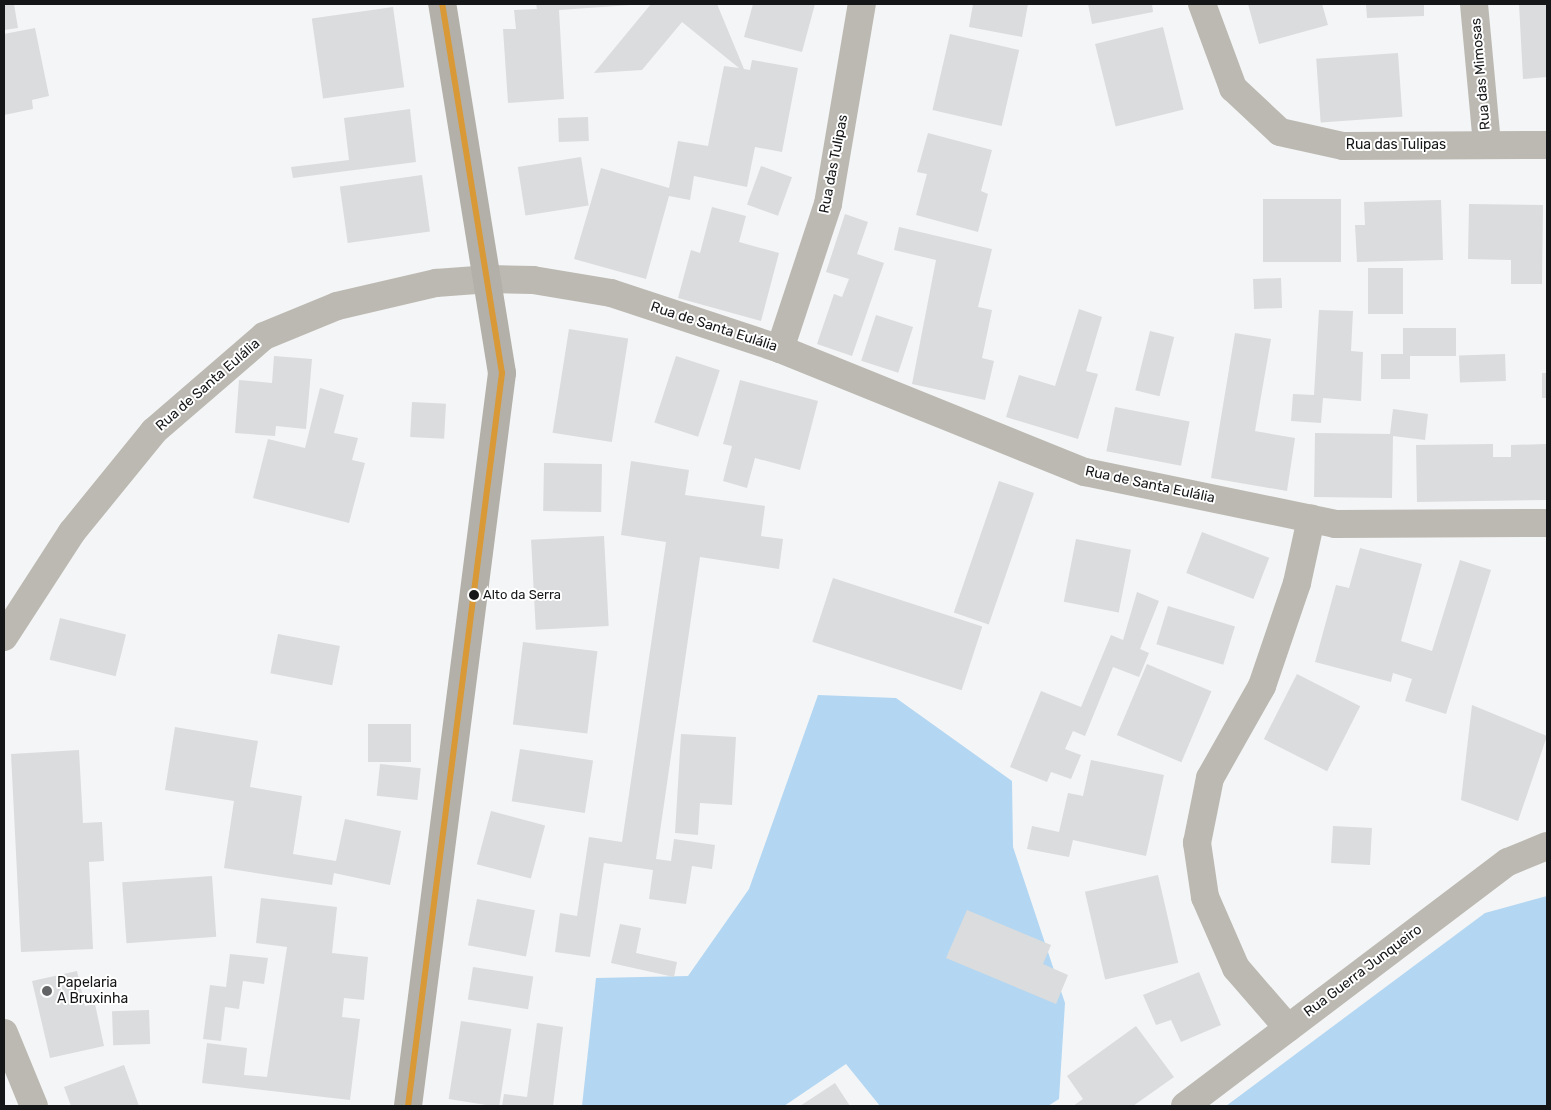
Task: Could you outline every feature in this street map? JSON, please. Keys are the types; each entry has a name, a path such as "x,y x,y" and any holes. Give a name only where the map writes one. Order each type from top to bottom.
{"main road":[{"path":"408,1106 501,404 502,373 490,279 442,4"}],"street":[{"name":"Rua das Tulipas","path":"780,349 828,204 862,4"},
{"name":"Rua das Tulipas","path":"1202,4 1233,88 1280,132 1343,146 1547,145"},
{"name":"Rua das Mimosas","path":"1474,4 1487,144"},
{"name":"Rua de Santa Eulália","path":"4,637 72,532 154,431 264,336 336,306 436,283 490,279 533,280 611,293 780,349 1085,472 1335,524 1547,523"},
{"path":"1288,1028 1236,968 1205,896 1197,843 1210,778 1262,686 1297,583 1311,519"},
{"name":"Rua Guerra Junqueiro","path":"1185,1106 1508,862 1547,846"},
{"path":"4,1033 34,1106"}],"shaded area":[{"path":"818,695 896,698 1012,781 1013,847 1065,1003 1059,1099 1048,1106 880,1106 846,1064 784,1106 582,1106 596,978 688,976 749,889"},
{"path":"1547,896 1547,1106 1226,1106 1485,913"}],"building":[{"path":"4,4 14,4 18,28 4,30"},
{"path":"536,4 631,5 559,10 564,99 508,103 503,29 516,29 514,10 537,9"},
{"path":"651,4 717,4 744,69 750,70 752,60 798,68 782,152 755,147 747,187 694,176 690,200 669,196 646,279 574,259 601,168 669,188 678,141 708,146 724,66 739,68 682,22 642,70 594,73"},
{"path":"753,4 815,4 802,52 744,37"},
{"path":"973,4 1028,4 1022,37 969,27"},
{"path":"1088,4 1152,4 1153,12 1092,24"},
{"path":"1248,4 1322,4 1328,25 1259,44"},
{"path":"1366,4 1424,4 1424,16 1367,18"},
{"path":"1519,4 1547,4 1547,77 1523,79"},
{"path":"393,7 404,87 323,99 312,18"},
{"path":"1163,27 1184,109 1116,126 1095,44"},
{"path":"35,28 49,96 32,100 33,109 4,115 4,34"},
{"path":"950,34 1019,50 1002,126 932,110"},
{"path":"1398,53 1402,117 1321,123 1316,59"},
{"path":"410,109 416,162 293,178 291,167 349,160 344,118"},
{"path":"588,117 589,141 559,142 558,118"},
{"path":"928,133 992,150 981,191 988,194 978,232 916,215 927,174 917,172"},
{"path":"581,157 589,205 525,215 518,167"},
{"path":"761,166 792,177 778,216 747,205"},
{"path":"422,175 430,231 348,243 340,187"},
{"path":"1263,199 1341,199 1341,262 1263,262"},
{"path":"1441,200 1443,260 1357,262 1355,225 1365,225 1364,202"},
{"path":"1469,204 1543,205 1542,284 1511,284 1511,260 1468,259"},
{"path":"712,207 746,216 739,242 779,253 761,321 678,298 691,250 700,253"},
{"path":"845,214 868,222 857,254 884,263 852,356 817,344 834,294 842,297 849,279 826,272"},
{"path":"899,227 992,249 978,307 992,310 982,358 994,361 985,400 912,384 936,260 894,250"},
{"path":"1368,268 1403,268 1403,314 1368,314"},
{"path":"1281,278 1282,308 1254,309 1253,279"},
{"path":"1079,309 1102,317 1086,371 1098,374 1078,439 1006,417 1019,375 1055,386"},
{"path":"1319,310 1353,311 1351,351 1363,352 1361,401 1323,398 1321,423 1291,421 1293,394 1314,395"},
{"path":"876,315 913,327 898,373 861,361"},
{"path":"1403,328 1456,328 1456,356 1410,356 1410,379 1381,379 1381,354 1403,354"},
{"path":"569,329 628,338 612,442 553,433"},
{"path":"1150,331 1174,337 1160,396 1135,390"},
{"path":"1235,333 1271,339 1255,431 1295,438 1287,491 1211,478"},
{"path":"1505,354 1506,381 1460,383 1459,356"},
{"path":"274,356 312,359 306,429 276,426 275,436 235,433 239,380 272,383"},
{"path":"676,356 720,370 698,437 654,423"},
{"path":"1542,373 1547,373 1547,398 1542,398"},
{"path":"740,380 818,401 800,470 755,458 747,488 723,481 732,446 723,444"},
{"path":"320,388 344,395 334,433 358,438 352,460 365,463 349,523 253,498 268,439 305,448"},
{"path":"412,402 446,404 444,439 410,437"},
{"path":"1115,407 1190,422 1181,466 1106,451"},
{"path":"1393,409 1428,414 1425,440 1393,436 1392,498 1314,497 1315,433 1390,434"},
{"path":"1493,444 1493,457 1511,457 1511,445 1546,444 1546,500 1417,502 1416,445"},
{"path":"631,461 689,470 685,495 765,506 761,536 783,539 779,569 700,557 656,859 671,861 674,839 715,845 712,869 692,866 686,904 649,899 653,870 604,863 590,957 555,952 560,913 577,916 589,837 622,842 666,542 621,535"},
{"path":"544,463 602,464 601,512 543,511"},
{"path":"999,481 1034,493 989,624 954,612"},
{"path":"1202,532 1269,558 1253,599 1186,573"},
{"path":"604,536 609,626 536,630 531,540"},
{"path":"1076,539 1131,550 1119,613 1064,602"},
{"path":"1360,548 1422,564 1401,641 1432,651 1460,560 1491,570 1446,714 1405,701 1412,679 1393,673 1391,682 1315,662 1336,585 1349,588"},
{"path":"833,578 982,627 962,690 812,642"},
{"path":"1137,592 1159,601 1140,649 1149,653 1139,677 1113,667 1085,736 1073,731 1065,749 1081,755 1071,779 1051,772 1047,782 1010,767 1041,691 1081,707 1111,635 1123,640"},
{"path":"1168,606 1235,626 1223,665 1156,644"},
{"path":"60,618 126,634 116,676 50,660"},
{"path":"278,634 340,646 332,685 270,673"},
{"path":"523,642 597,651 587,734 513,724"},
{"path":"1147,664 1211,691 1181,762 1117,735"},
{"path":"1297,674 1360,706 1327,771 1264,739"},
{"path":"1472,705 1547,736 1518,821 1461,800"},
{"path":"368,724 411,724 411,762 368,762"},
{"path":"175,727 258,741 250,787 302,796 293,854 336,861 345,819 401,831 390,885 334,873 332,885 224,868 234,801 165,790"},
{"path":"681,734 736,737 732,805 700,803 698,835 675,833"},
{"path":"520,749 593,761 585,813 512,801"},
{"path":"79,750 83,823 102,822 104,861 89,862 93,949 21,952 11,754"},
{"path":"1091,760 1164,775 1146,856 1073,840 1069,857 1027,849 1032,826 1059,832 1068,793 1083,796"},
{"path":"380,764 421,768 417,800 377,796"},
{"path":"491,811 545,825 531,879 477,864"},
{"path":"1333,826 1372,828 1370,865 1331,863"},
{"path":"1158,875 1178,963 1105,980 1085,892"},
{"path":"212,876 216,937 126,943 122,882"},
{"path":"261,898 337,907 332,953 368,957 364,1000 344,998 342,1017 360,1019 350,1100 202,1083 207,1043 247,1048 244,1075 267,1077 287,947 256,943"},
{"path":"477,899 535,910 526,956 468,945"},
{"path":"967,910 1051,945 1043,964 1068,975 1056,1004 946,958"},
{"path":"620,924 641,928 636,953 677,962 674,977 611,963"},
{"path":"230,954 268,958 264,984 243,981 239,1009 225,1007 221,1041 203,1039 210,985 226,987"},
{"path":"473,967 533,977 528,1009 468,1000"},
{"path":"77,971 85,1006 95,1004 104,1046 50,1058 32,981"},
{"path":"1199,972 1221,1025 1181,1042 1171,1020 1156,1025 1143,995"},
{"path":"149,1010 150,1044 113,1045 112,1011"},
{"path":"461,1021 511,1029 499,1106 449,1099"},
{"path":"537,1023 563,1027 553,1106 502,1106 504,1094 527,1097"},
{"path":"1136,1026 1174,1077 1133,1106 1073,1106 1083,1099 1067,1076"},
{"path":"124,1065 139,1106 71,1106 64,1087"},
{"path":"835,1083 850,1106 800,1106"}],"transit line":[{"path":"408,1106 502,373 442,4"}],"place":[{"name":"Alto da Serra","path":"474,595"},
{"name":"Papelaria A Bruxinha","path":"47,991"}]}
